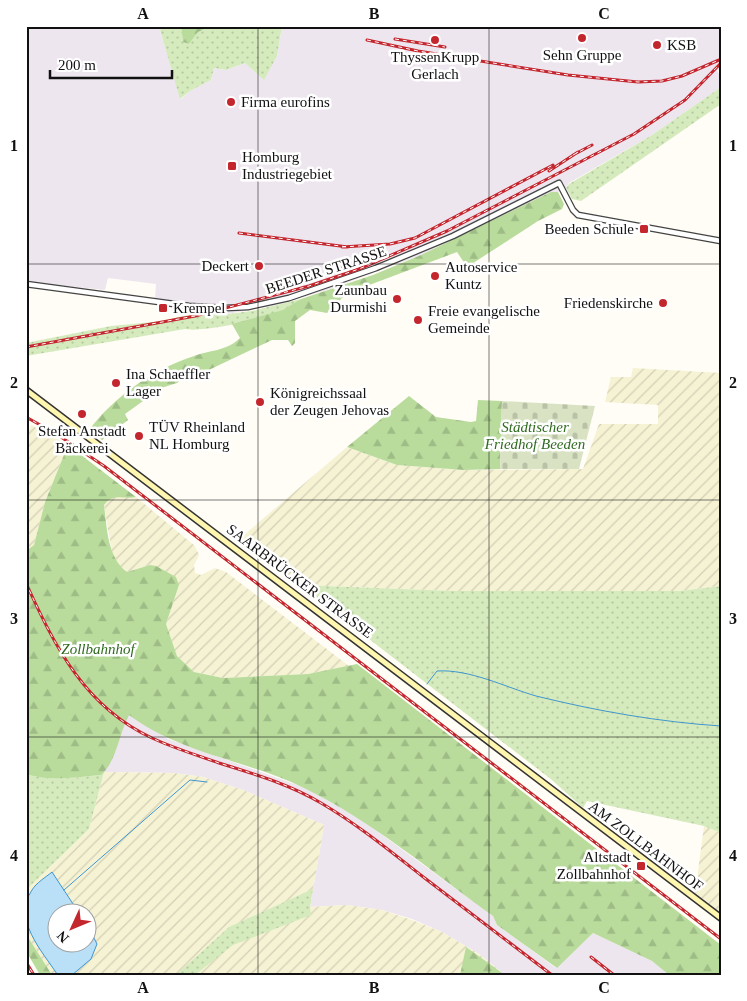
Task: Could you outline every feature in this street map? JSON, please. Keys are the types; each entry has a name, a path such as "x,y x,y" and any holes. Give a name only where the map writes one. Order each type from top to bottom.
{"main road":[{"name":"SAARBRÜCKER STRASSE","path":"26,390 557,793"},
{"name":"AM ZOLLBAHNHOF","path":"557,793 721,918"}],"street":[{"name":"BEEDER STRASSE","path":"26,284 189,306 226,308 248,306 309,292 384,265 453,236 559,183 568,202 578,215 721,241"}],"shaded area":[{"path":"26,26 171,26 160,31 181,99 190,91 211,80 214,68 226,70 245,63 264,79 277,56 282,26 721,26 721,67 717,71 721,76 721,87 652,135 569,183 566,188 558,192 551,192 421,255 330,289 277,305 228,314 194,313 195,304 155,298 156,284 108,278 105,290 26,282"},
{"path":"633,368 721,373 721,586 679,591 453,591 299,585 238,540 347,447 397,465 464,470 583,469 599,424 658,424 658,405 605,402 611,377 631,377"},
{"path":"31,425 68,445 45,502 34,545 26,551 26,439"},
{"path":"119,496 136,497 195,546 199,555 194,565 195,573 201,575 215,568 226,572 349,666 308,674 223,678 194,672 177,656 166,624 179,585 150,565 127,572 120,566 112,553 104,505 109,499"},
{"path":"129,714 168,739 303,787 359,818 493,916 497,925 556,968 593,933 652,961 669,975 505,975 479,954 442,932 412,919 382,910 347,905 310,907 324,825 243,790 203,777 174,773 104,772 113,755 118,733"},
{"path":"104,772 174,773 203,777 243,790 324,825 310,907 347,905 382,910 412,920 442,932 479,954 505,975 52,975 26,934 26,890 89,829"},
{"path":"704,826 721,833 721,915 695,894"}],"green space":[{"path":"171,26 181,26 183,42 189,44 198,32 212,26 282,26 277,56 264,80 245,63 226,70 214,68 211,80 190,91 180,99 160,30"},
{"path":"181,26 212,26 198,32 189,44 183,42"},
{"path":"721,87 721,104 581,201 572,199 566,188 569,184 652,135"},
{"path":"551,192 558,192 564,204 562,209 538,221 467,267 457,252 356,290 342,298 327,313 310,310 295,321 295,343 292,346 288,340 272,340 194,377 189,374 177,383 161,388 125,414 128,420 102,440 89,430 123,395 149,376 179,362 224,348 235,342 240,338 232,324 283,310 301,299 373,275 421,255"},
{"path":"301,299 280,312 237,324 206,329 185,329 26,356 26,343 111,326 163,321 194,313 228,314 252,311"},
{"path":"409,396 436,417 471,422 476,421 478,400 502,401 500,469 464,470 397,465 347,447"},
{"name":"Städtischer Friedhof Beeden","path":"502,401 595,406 579,469 500,469"},
{"name":"Zollbahnhof","path":"68,445 136,497 115,498 104,505 109,541 115,558 127,572 150,565 156,566 176,577 179,585 166,624 177,656 194,672 223,678 308,674 357,664 721,945 721,975 669,975 652,961 593,933 557,968 497,925 493,916 378,831 329,801 282,778 170,739 129,715 111,762 101,775 73,778 44,778 26,774 26,551 34,545 45,502"},
{"path":"299,585 453,591 679,591 721,586 721,833 704,826 587,801 583,808 552,780"},
{"path":"104,772 89,829 26,890 26,774 44,778 63,778 101,775"},
{"path":"313,889 310,907 311,915 233,945 195,975 176,975 229,927"},
{"path":"26,934 52,975 40,975 26,951"},
{"path":"466,947 505,975 460,975"}],"water":[{"path":"52,872 73,904 48,904 48,954 93,954 91,959 72,975 57,974 37,945 27,923 25,912 27,901 32,890"}],"waterway":[{"path":"427,684 437,671 449,671 487,679 536,696 582,706 651,719 721,726"},
{"path":"64,890 190,780 207,782"}],"railway":[{"path":"395,39 445,47"},
{"path":"367,40 418,51 568,75 638,82 662,81 682,76 719,60"},
{"path":"26,347 195,316 309,286 359,269 447,231 634,134 685,100 721,63"},
{"path":"573,155 592,145"},
{"path":"549,171 578,152"},
{"path":"342,247 390,244 415,238 553,165"},
{"path":"239,233 348,247"},
{"path":"336,270 371,257"},
{"path":"26,417 58,435 104,466 721,939"},
{"path":"26,583 48,630 61,652 90,692 108,710 129,725 168,745 271,780 321,803 373,838 552,975"},
{"path":"591,957 614,975"},
{"path":"26,962 34,975"}],"place":[{"name":"Sehn Gruppe","path":"582,38"},
{"name":"ThyssenKrupp Gerlach","path":"435,40"},
{"name":"KSB","path":"657,45"},
{"name":"Firma eurofins","path":"231,102"},
{"name":"Homburg Industriegebiet","path":"232,166"},
{"name":"Beeden Schule","path":"644,229"},
{"name":"Deckert","path":"259,266"},
{"name":"Autoservice Kuntz","path":"435,276"},
{"name":"Zaunbau Durmishi","path":"397,299"},
{"name":"Friedenskirche","path":"663,303"},
{"name":"Krempel","path":"163,308"},
{"name":"Freie evangelische Gemeinde","path":"418,320"},
{"name":"Ina Schaeffler Lager","path":"116,383"},
{"name":"Königreichssaal der Zeugen Jehovas","path":"260,402"},
{"name":"Stefan Anstadt Bäckerei","path":"82,414"},
{"name":"TÜV Rheinland NL Homburg","path":"139,436"},
{"name":"Altstadt Zollbahnhof","path":"641,866"}]}
